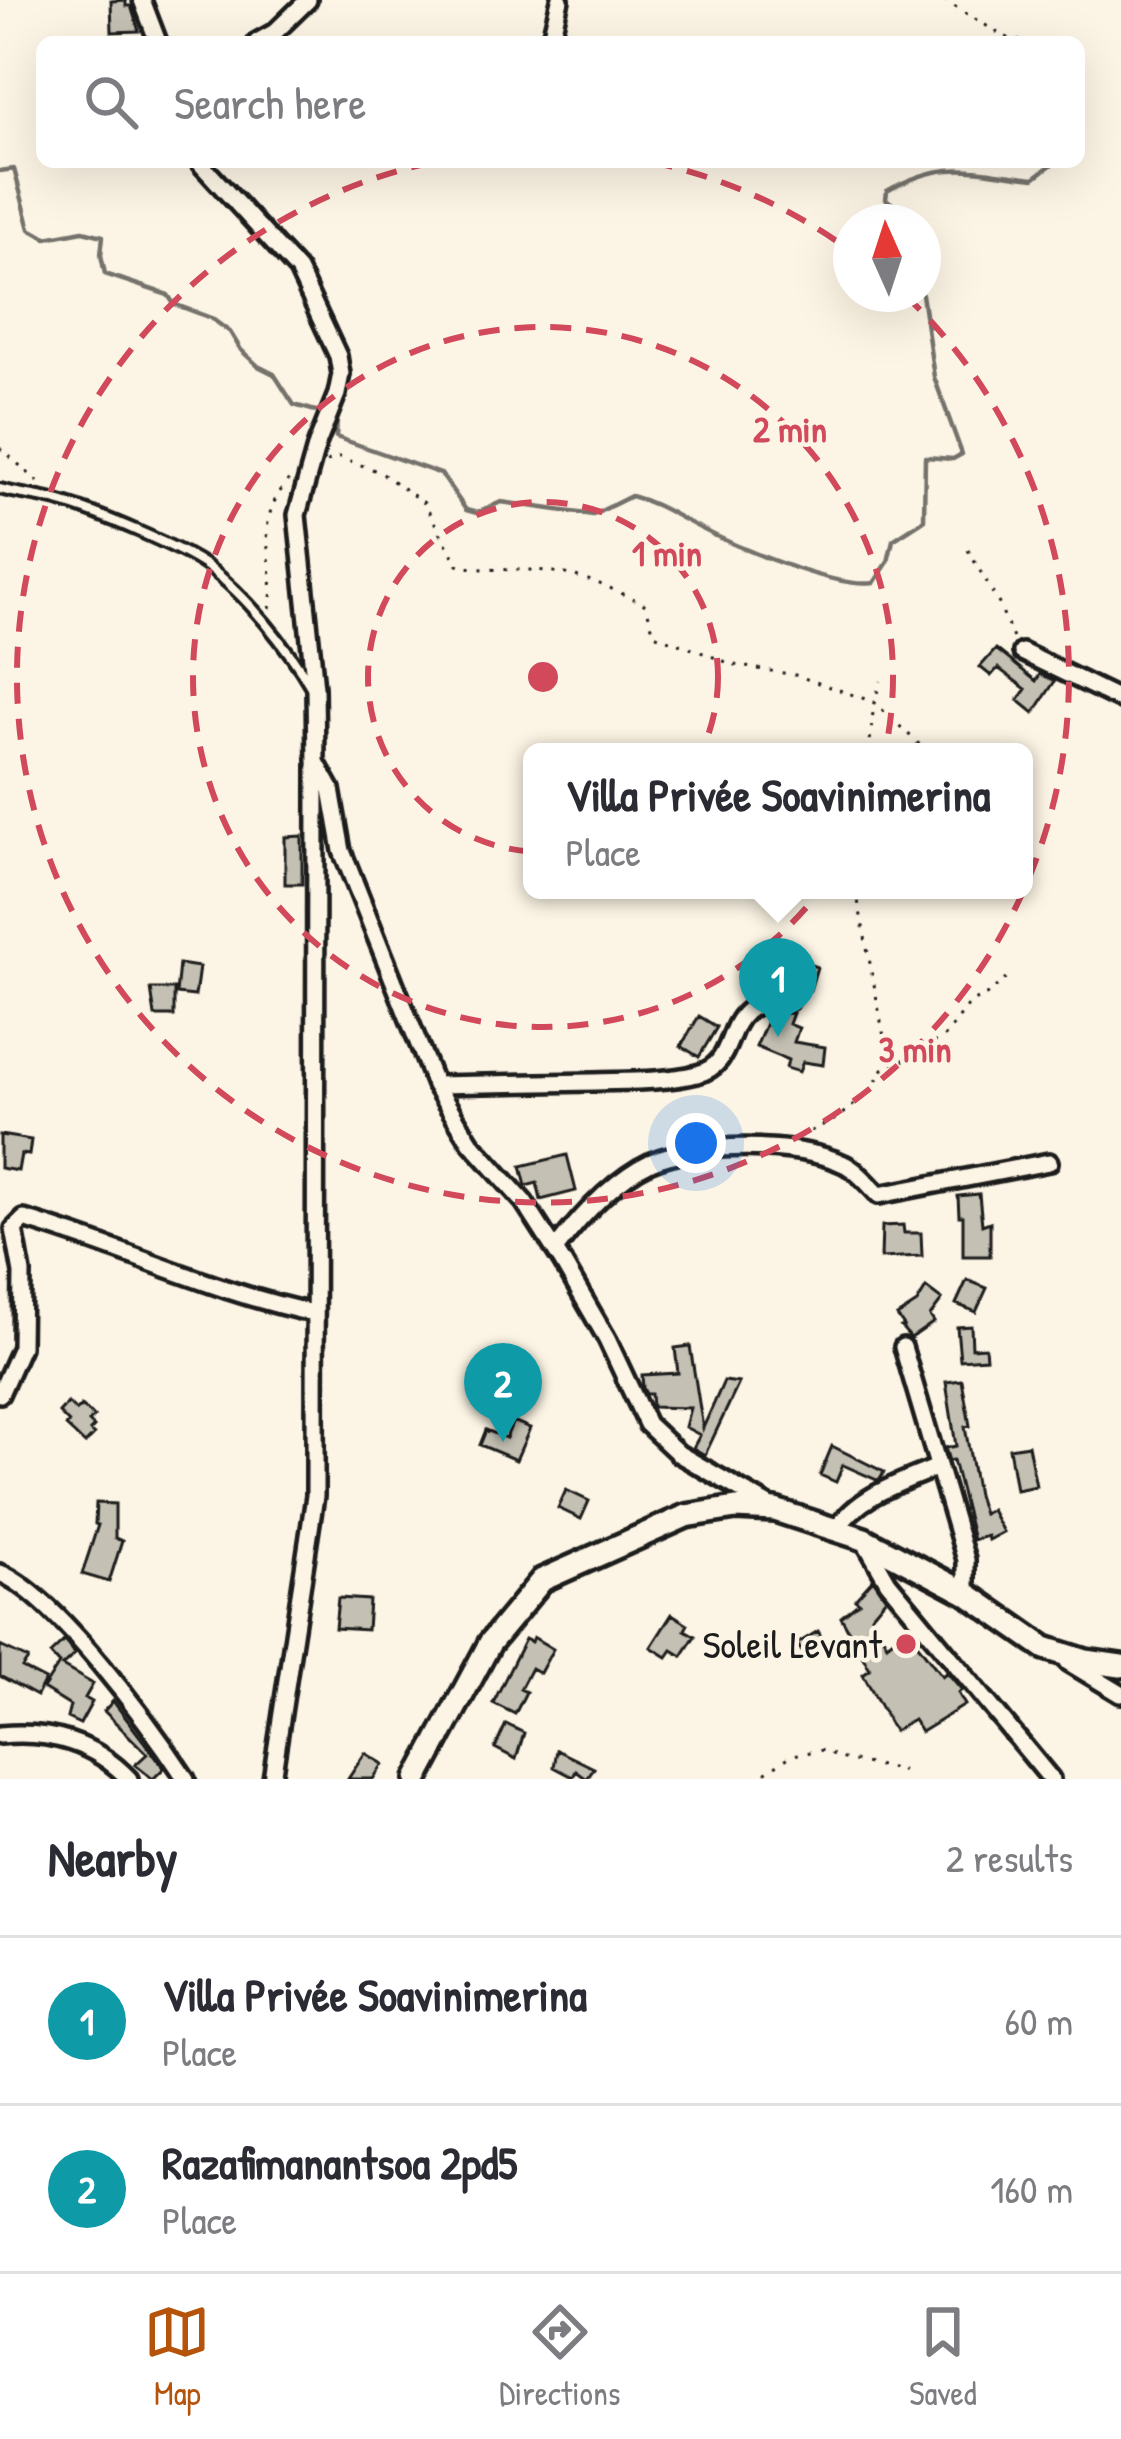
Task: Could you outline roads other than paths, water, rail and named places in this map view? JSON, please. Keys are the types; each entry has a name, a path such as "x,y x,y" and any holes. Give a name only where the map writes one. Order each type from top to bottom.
{"main road":[{"path":"416,1779 490,1643 542,1580 686,1516 736,1508 776,1510 837,1529 966,1593 1045,1648 1121,1666"}],"street":[{"path":"142,0 156,36"},
{"path":"267,36 308,0"},
{"path":"551,36 560,0"},
{"path":"205,168 298,270 338,356 341,374 297,515 315,694 315,1496 272,1779"},
{"path":"1022,652 1121,700"},
{"path":"316,761 331,789 342,851 435,1085 471,1143 524,1202 555,1250 607,1339 647,1424 679,1454 776,1510"},
{"path":"435,1085 696,1075 718,1063 751,1006 765,999 790,1000"},
{"path":"555,1250 598,1201 654,1161 684,1153 785,1149 846,1165 879,1195 1049,1162"},
{"path":"0,1394 21,1347 22,1273 14,1229 24,1219 208,1285 313,1313"},
{"path":"903,1347 965,1561 966,1593"},
{"path":"837,1529 845,1516 871,1497 938,1466"},
{"path":"864,1539 888,1582 1051,1779"},
{"path":"0,1573 37,1594 152,1728 186,1779"},
{"path":"1045,1648 1121,1694"},
{"path":"0,1736 42,1734 76,1744 110,1760 129,1779"}],"lane":[{"path":"0,489 63,502 204,564 230,585 298,664 315,694"}],"waterway":[{"path":"893,204 886,199 887,191 926,174 960,169 1034,178 1047,168"},
{"path":"0,171 14,169 30,229 46,238 83,231 103,236 105,274 168,295 174,304 211,318 230,332 258,366 274,374 294,405 323,413"},
{"path":"337,420 336,437 441,474 466,510 477,513 501,502 593,515 631,496 786,565 835,580 874,583 888,562 893,540 924,520 925,457 953,459 962,454 934,377 925,312"}],"place":[{"name":"Villa Privée Soavinimerina","path":"778,1037"},
{"name":"Razafimanantsoa 2pd5","path":"503,1442"},
{"name":"Soleil Levant","path":"906,1644"}]}
